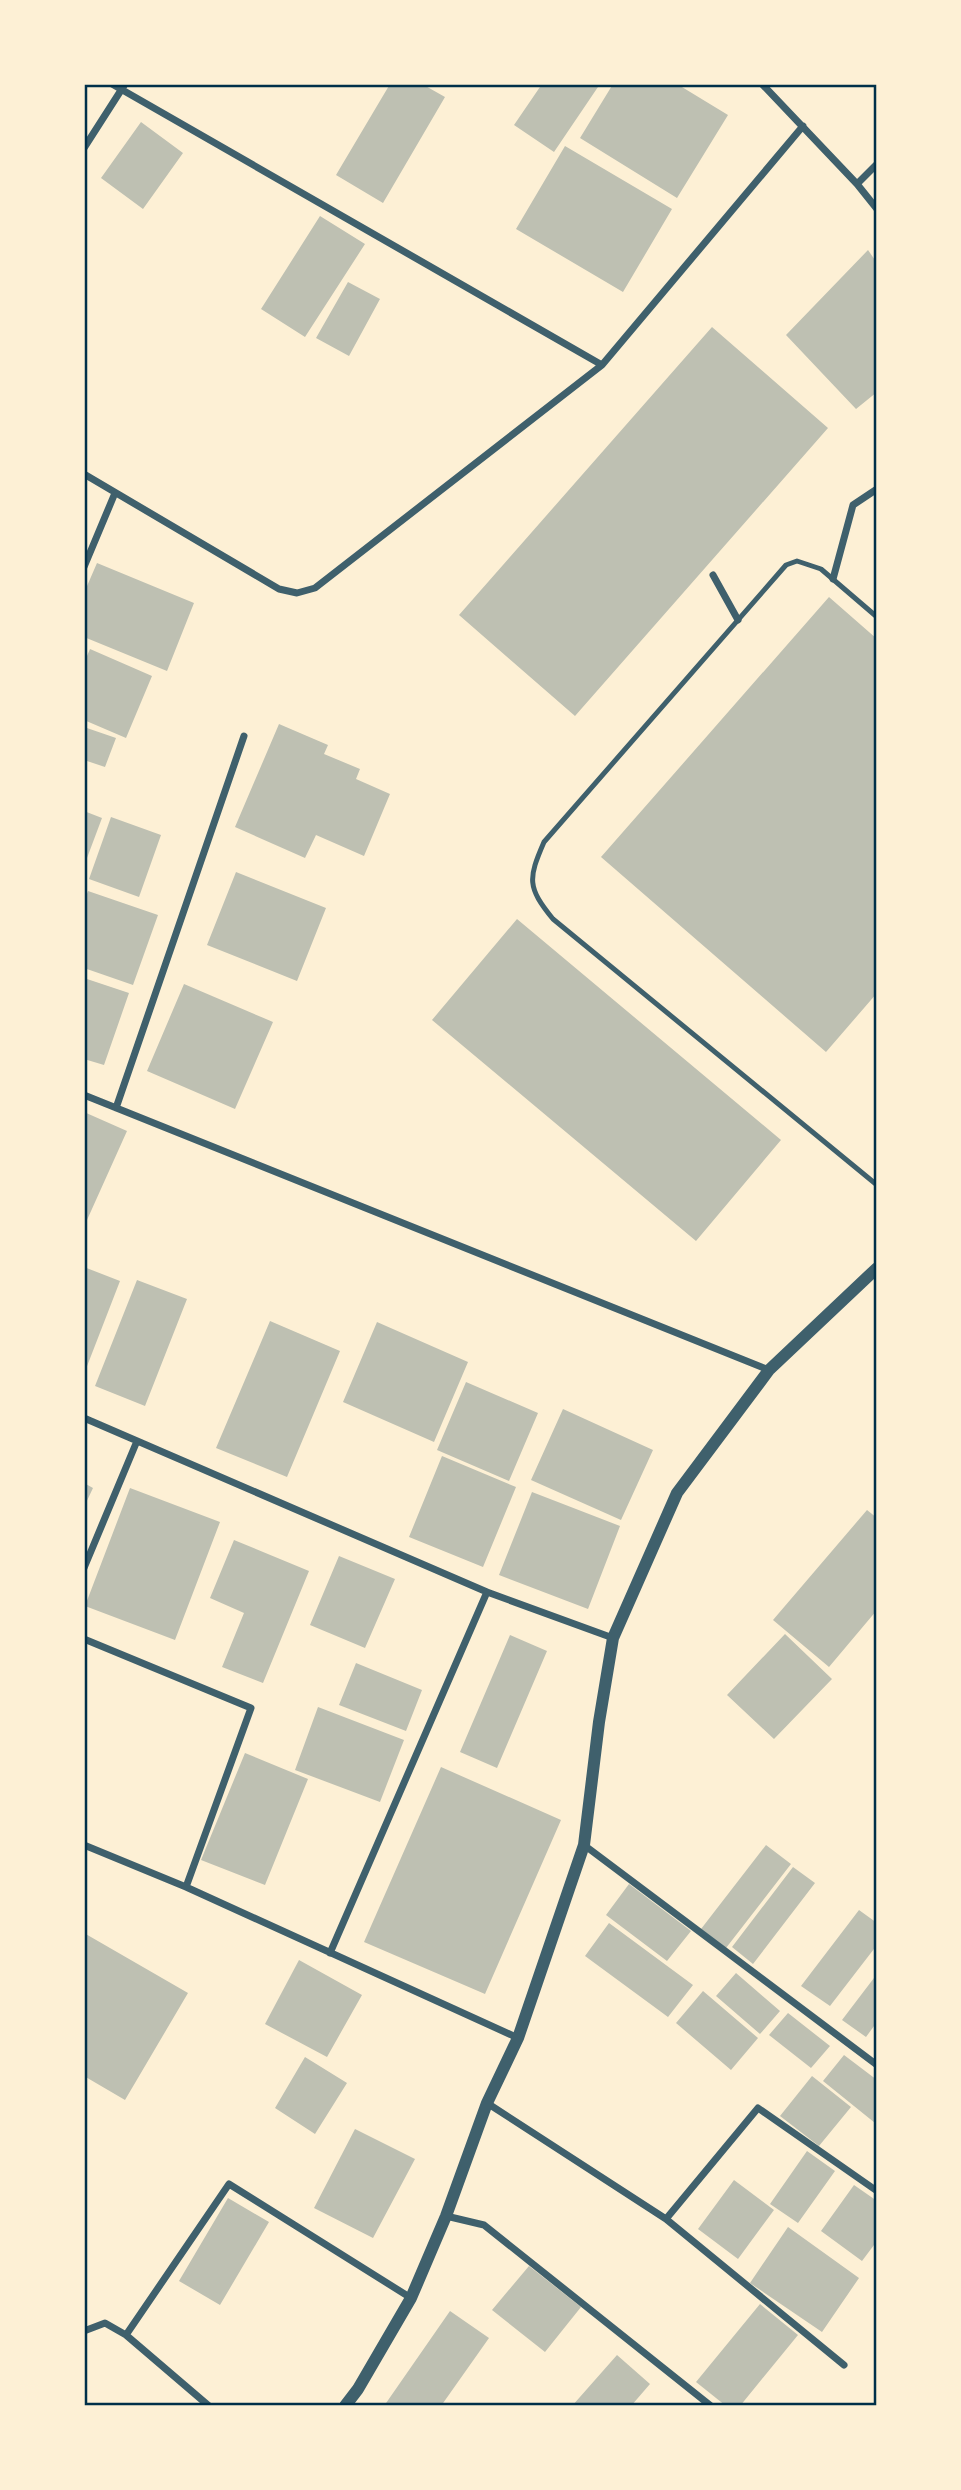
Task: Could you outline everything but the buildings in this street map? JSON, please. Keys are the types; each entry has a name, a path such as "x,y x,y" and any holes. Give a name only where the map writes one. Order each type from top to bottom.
{"street":[{"path":"112,84 124,87 602,365"},
{"path":"762,84 857,184 877,209"},
{"path":"84,148 124,87"},
{"path":"84,474 279,589 297,593 315,588 602,365 803,126"},
{"path":"857,184 877,164"},
{"path":"834,579 853,505 877,489"},
{"path":"84,567 115,493"},
{"path":"713,575 738,620"},
{"path":"116,1108 244,736"},
{"path":"84,1095 769,1370"},
{"path":"345,2406 359,2389 411,2298 446,2216 487,2103 518,2038 584,1846 599,1723 613,1638 677,1493 769,1370 877,1268"},
{"path":"84,1419 487,1592 613,1638"},
{"path":"84,1567 137,1441"},
{"path":"330,1953 487,1592"},
{"path":"84,1639 251,1708 186,1887"},
{"path":"84,1844 186,1887 518,2038"},
{"path":"584,1846 877,2065"},
{"path":"487,2103 666,2219 844,2365"},
{"path":"666,2219 758,2108 877,2191"},
{"path":"126,2335 229,2184 411,2298"},
{"path":"446,2216 484,2225 711,2406"},
{"path":"84,2331 105,2323 126,2335 209,2406"}],"lane":[{"path":"877,617 821,569 797,561 786,565 544,842 531,873 536,899 553,919 877,1185"}]}
